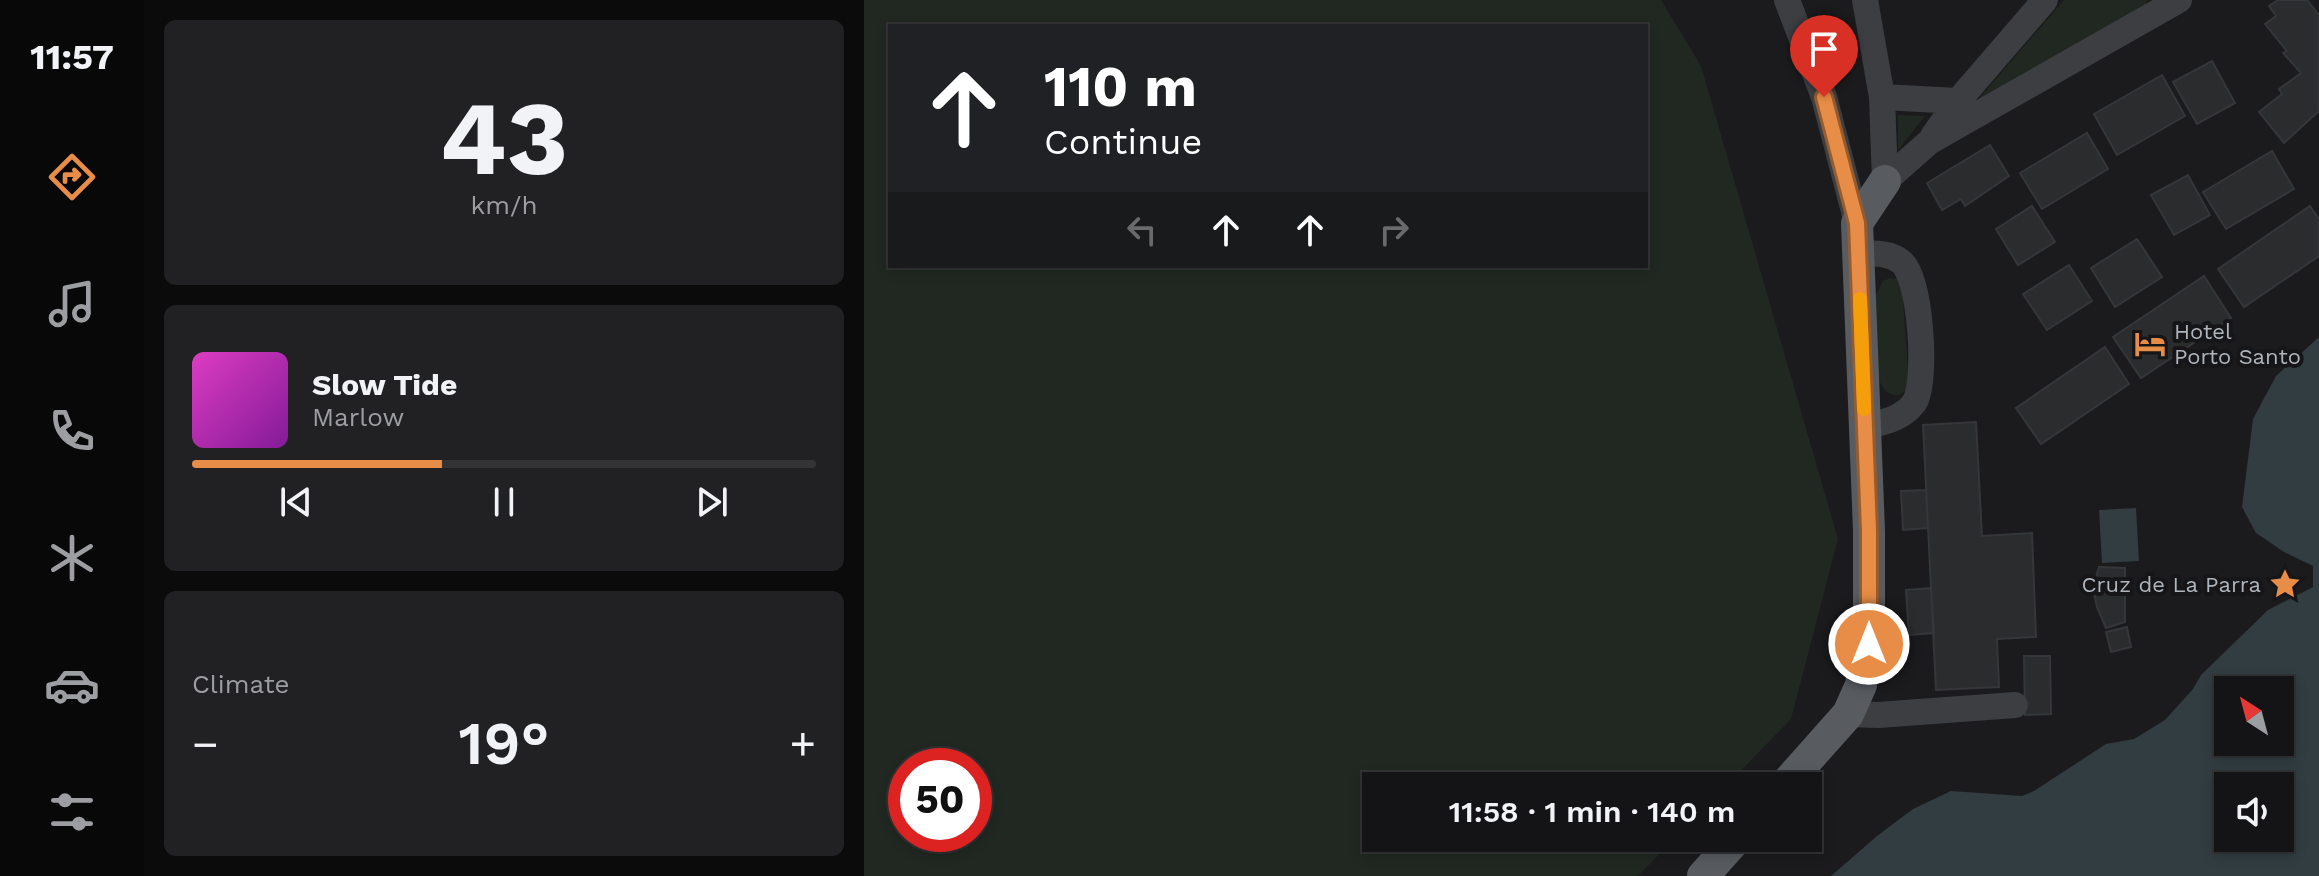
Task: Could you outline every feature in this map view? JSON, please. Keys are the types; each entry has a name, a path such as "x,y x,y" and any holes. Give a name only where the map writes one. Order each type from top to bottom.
{"main road":[{"path":"1796,772 1848,714 1861,685 1869,644 1869,531 1857,238 1885,181"},
{"path":"1703,876 1724,852"}],"street":[{"path":"1787,0 1824,97 1857,238 1903,262 1913,277 1922,363 1921,388 1914,403 1898,418 1865,427"},
{"path":"1865,0 1882,97 1885,181"},
{"path":"1929,142 1958,101 2045,0"},
{"path":"1885,181 1929,142 2170,3"},
{"path":"1882,97 1958,101"},
{"path":"1848,714 1878,715 2015,705"}],"shaded area":[{"path":"864,0 1661,0 1701,66 1838,539 1791,719 1740,772 1362,772 1362,852 1661,852 1638,876 864,876"},
{"path":"2064,0 2147,0 2145,7 1976,102"},
{"path":"1898,115 1925,116 1898,150"},
{"path":"1898,279 1902,286 1909,386 1896,395 1888,392 1878,378 1874,298 1883,281"},
{"path":"2319,337 2319,876 1831,876 1913,809 1951,791 2022,796 2106,744 2134,739 2165,720 2193,689 2201,675 2268,610 2313,587 2313,566 2284,552 2256,533 2242,507 2253,419 2276,376"},
{"path":"2136,508 2139,561 2102,563 2099,510"}],"building":[{"path":"2278,0 2307,0 2319,15 2319,111 2284,143 2259,112 2282,94 2279,89 2301,73 2283,53 2287,51 2265,24 2276,16 2269,6"},
{"path":"2212,61 2235,103 2197,124 2173,82"},
{"path":"2162,75 2185,116 2117,155 2094,114"},
{"path":"2087,133 2108,169 2042,209 2020,173"},
{"path":"1990,145 2009,176 1965,206 1961,199 1942,210 1927,183"},
{"path":"2272,151 2294,189 2226,229 2203,192"},
{"path":"2188,175 2210,215 2174,235 2151,195"},
{"path":"2032,206 2055,242 2018,265 1996,229"},
{"path":"2310,206 2319,219 2319,256 2244,307 2218,269"},
{"path":"2137,239 2162,277 2115,307 2091,268"},
{"path":"2069,265 2092,301 2047,330 2023,294"},
{"path":"2204,276 2231,318 2141,378 2113,337"},
{"path":"2105,347 2129,384 2041,444 2016,408"},
{"path":"1976,422 1982,536 2032,533 2036,637 1997,639 1999,687 1936,690 1923,425"},
{"path":"1926,490 1928,528 1903,530 1901,491"},
{"path":"2099,567 2125,568 2125,622 2106,628 2093,588"},
{"path":"1931,588 1934,633 1909,635 1906,590"},
{"path":"2127,627 2131,647 2111,652 2106,632"},
{"path":"2024,656 2050,656 2051,714 2025,715"}],"slow traffic":[{"path":"1860,299 1864,409"}],"place":[{"name":"Hotel Porto Santo","path":"2150,344"},
{"name":"Cruz de La Parra","path":"2285,584"}],"route":[{"path":"1824,97 1857,223 1869,531 1869,644"}]}
